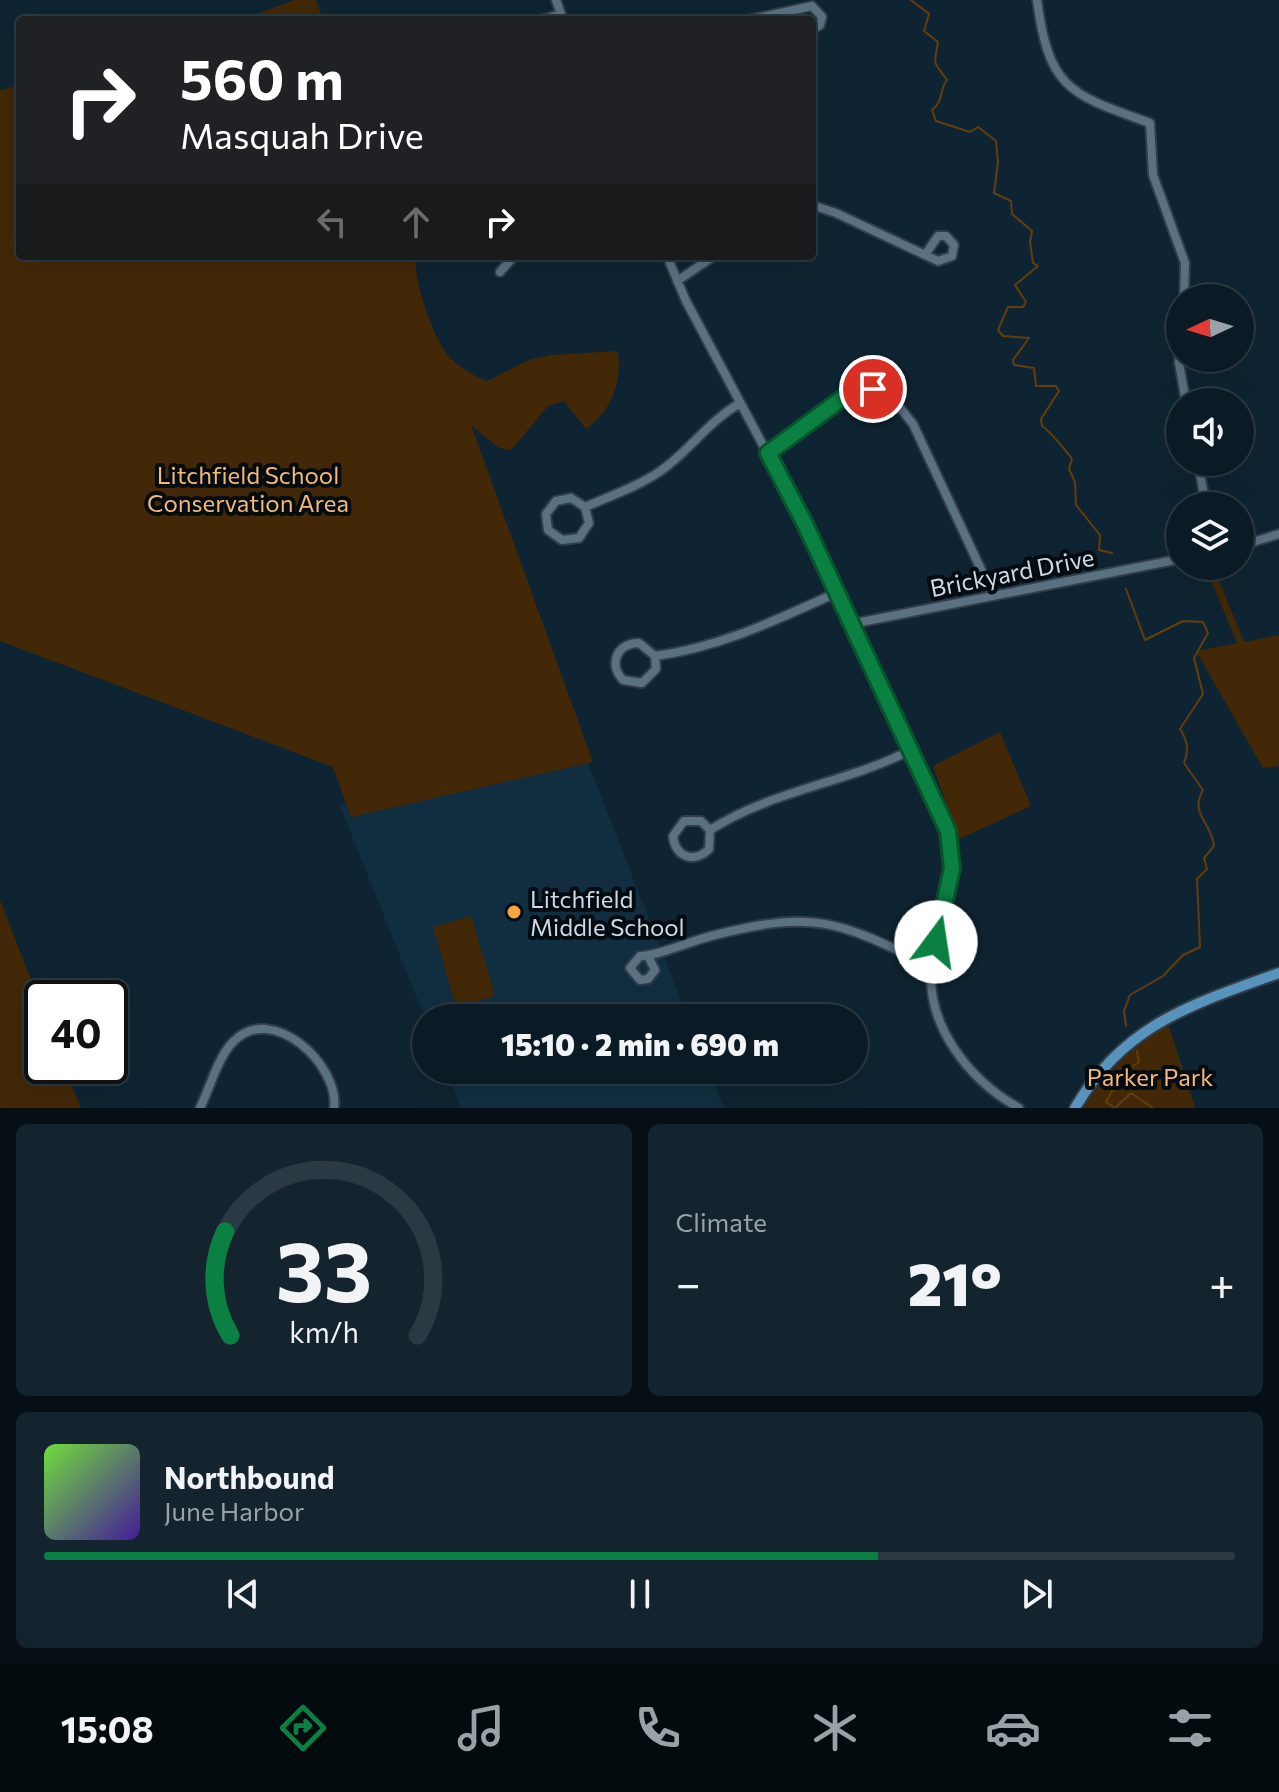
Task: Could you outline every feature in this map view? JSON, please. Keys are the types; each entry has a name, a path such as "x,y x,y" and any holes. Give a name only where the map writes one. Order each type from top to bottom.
{"main road":[{"path":"1075,1108 1102,1069 1146,1029 1185,1007 1279,973"}],"street":[{"path":"1037,0 1045,45 1063,81 1092,102 1150,123 1150,164 1185,263 1184,284"},
{"path":"765,16 812,6 819,10 822,21 816,26"},
{"path":"795,9 797,16"},
{"path":"816,207 925,255"},
{"path":"500,272 510,260"},
{"path":"669,260 768,453 942,817 951,849 949,888 931,966 938,1013 955,1051 987,1087 1019,1108"},
{"path":"677,281 708,260"},
{"path":"768,453 851,394 873,389 890,395 913,424 993,595"},
{"path":"585,507 659,472 716,418 740,403"},
{"path":"566,497 585,507 589,518 583,534 568,541 552,535 546,519 551,504 566,497"},
{"path":"1254,542 1279,534"},
{"name":"Brickyard Drive","path":"851,624 1166,562"},
{"path":"655,656 721,643 836,593"},
{"path":"626,645 646,646 655,656 653,675 642,683 623,680 616,669 617,655 626,645"},
{"path":"710,830 769,799 883,764 911,750"},
{"path":"684,821 701,821 710,830 711,843 698,857 685,857 676,848 673,836 684,821"},
{"path":"648,956 672,946 751,926 800,920 855,930 931,966"},
{"path":"200,1108 232,1042 247,1032 267,1028 288,1035 327,1073 335,1090 334,1108"}],"shaded area":[{"name":"Litchfield Middle School","path":"586,758 683,1004 419,1004 340,806"},
{"path":"452,1084 715,1084 724,1108 461,1108"}],"green space":[{"path":"294,0 316,0 322,16 252,16"},
{"name":"Litchfield School Conservation Area","path":"16,86 16,260 415,260 424,303 442,347 456,363 487,381 529,360 551,355 618,351 618,374 609,404 586,429 564,401 548,406 511,450 499,448 471,425 593,762 351,817 333,767 0,641 0,90"},
{"path":"1211,580 1219,580 1244,642 1279,635 1279,766 1263,768 1196,651 1237,643"},
{"path":"1000,732 1031,806 959,839 933,766"},
{"path":"0,900 31,980 24,980 24,1084 71,1084 81,1108 0,1108"},
{"path":"471,916 495,996 455,1004 433,927"},
{"name":"Parker Park","path":"1168,1023 1195,1108 1083,1108 1121,1061"}],"waterway":[{"path":"911,0 929,14 924,31 938,42 935,62 947,80 932,110 936,121 970,132 978,127 996,141 998,162 994,193 1011,201 1012,214 1032,231 1033,263 1038,266 1015,285 1026,302 1023,307 1008,307 998,330 1003,336 1029,338 1013,360 1014,365 1034,368 1036,386 1056,386 1059,391 1041,419 1042,426 1072,459 1069,469 1075,482 1076,505 1100,535 1099,550 1112,553"},
{"path":"1126,589 1145,640 1183,621 1203,622 1208,633 1194,658 1203,694 1180,729 1187,746 1184,763 1203,790 1199,798 1200,812 1214,846 1204,858 1207,869 1197,879 1200,947 1183,955 1163,976 1130,995 1124,1011 1126,1026"},
{"path":"1137,1051 1139,1062 1122,1073 1106,1102 1115,1108 1131,1093 1153,1108"}],"place":[{"name":"Litchfield Middle School","path":"514,912"}],"route":[{"path":"873,389 844,397 768,453 804,522 948,831 952,868 936,942"}]}
